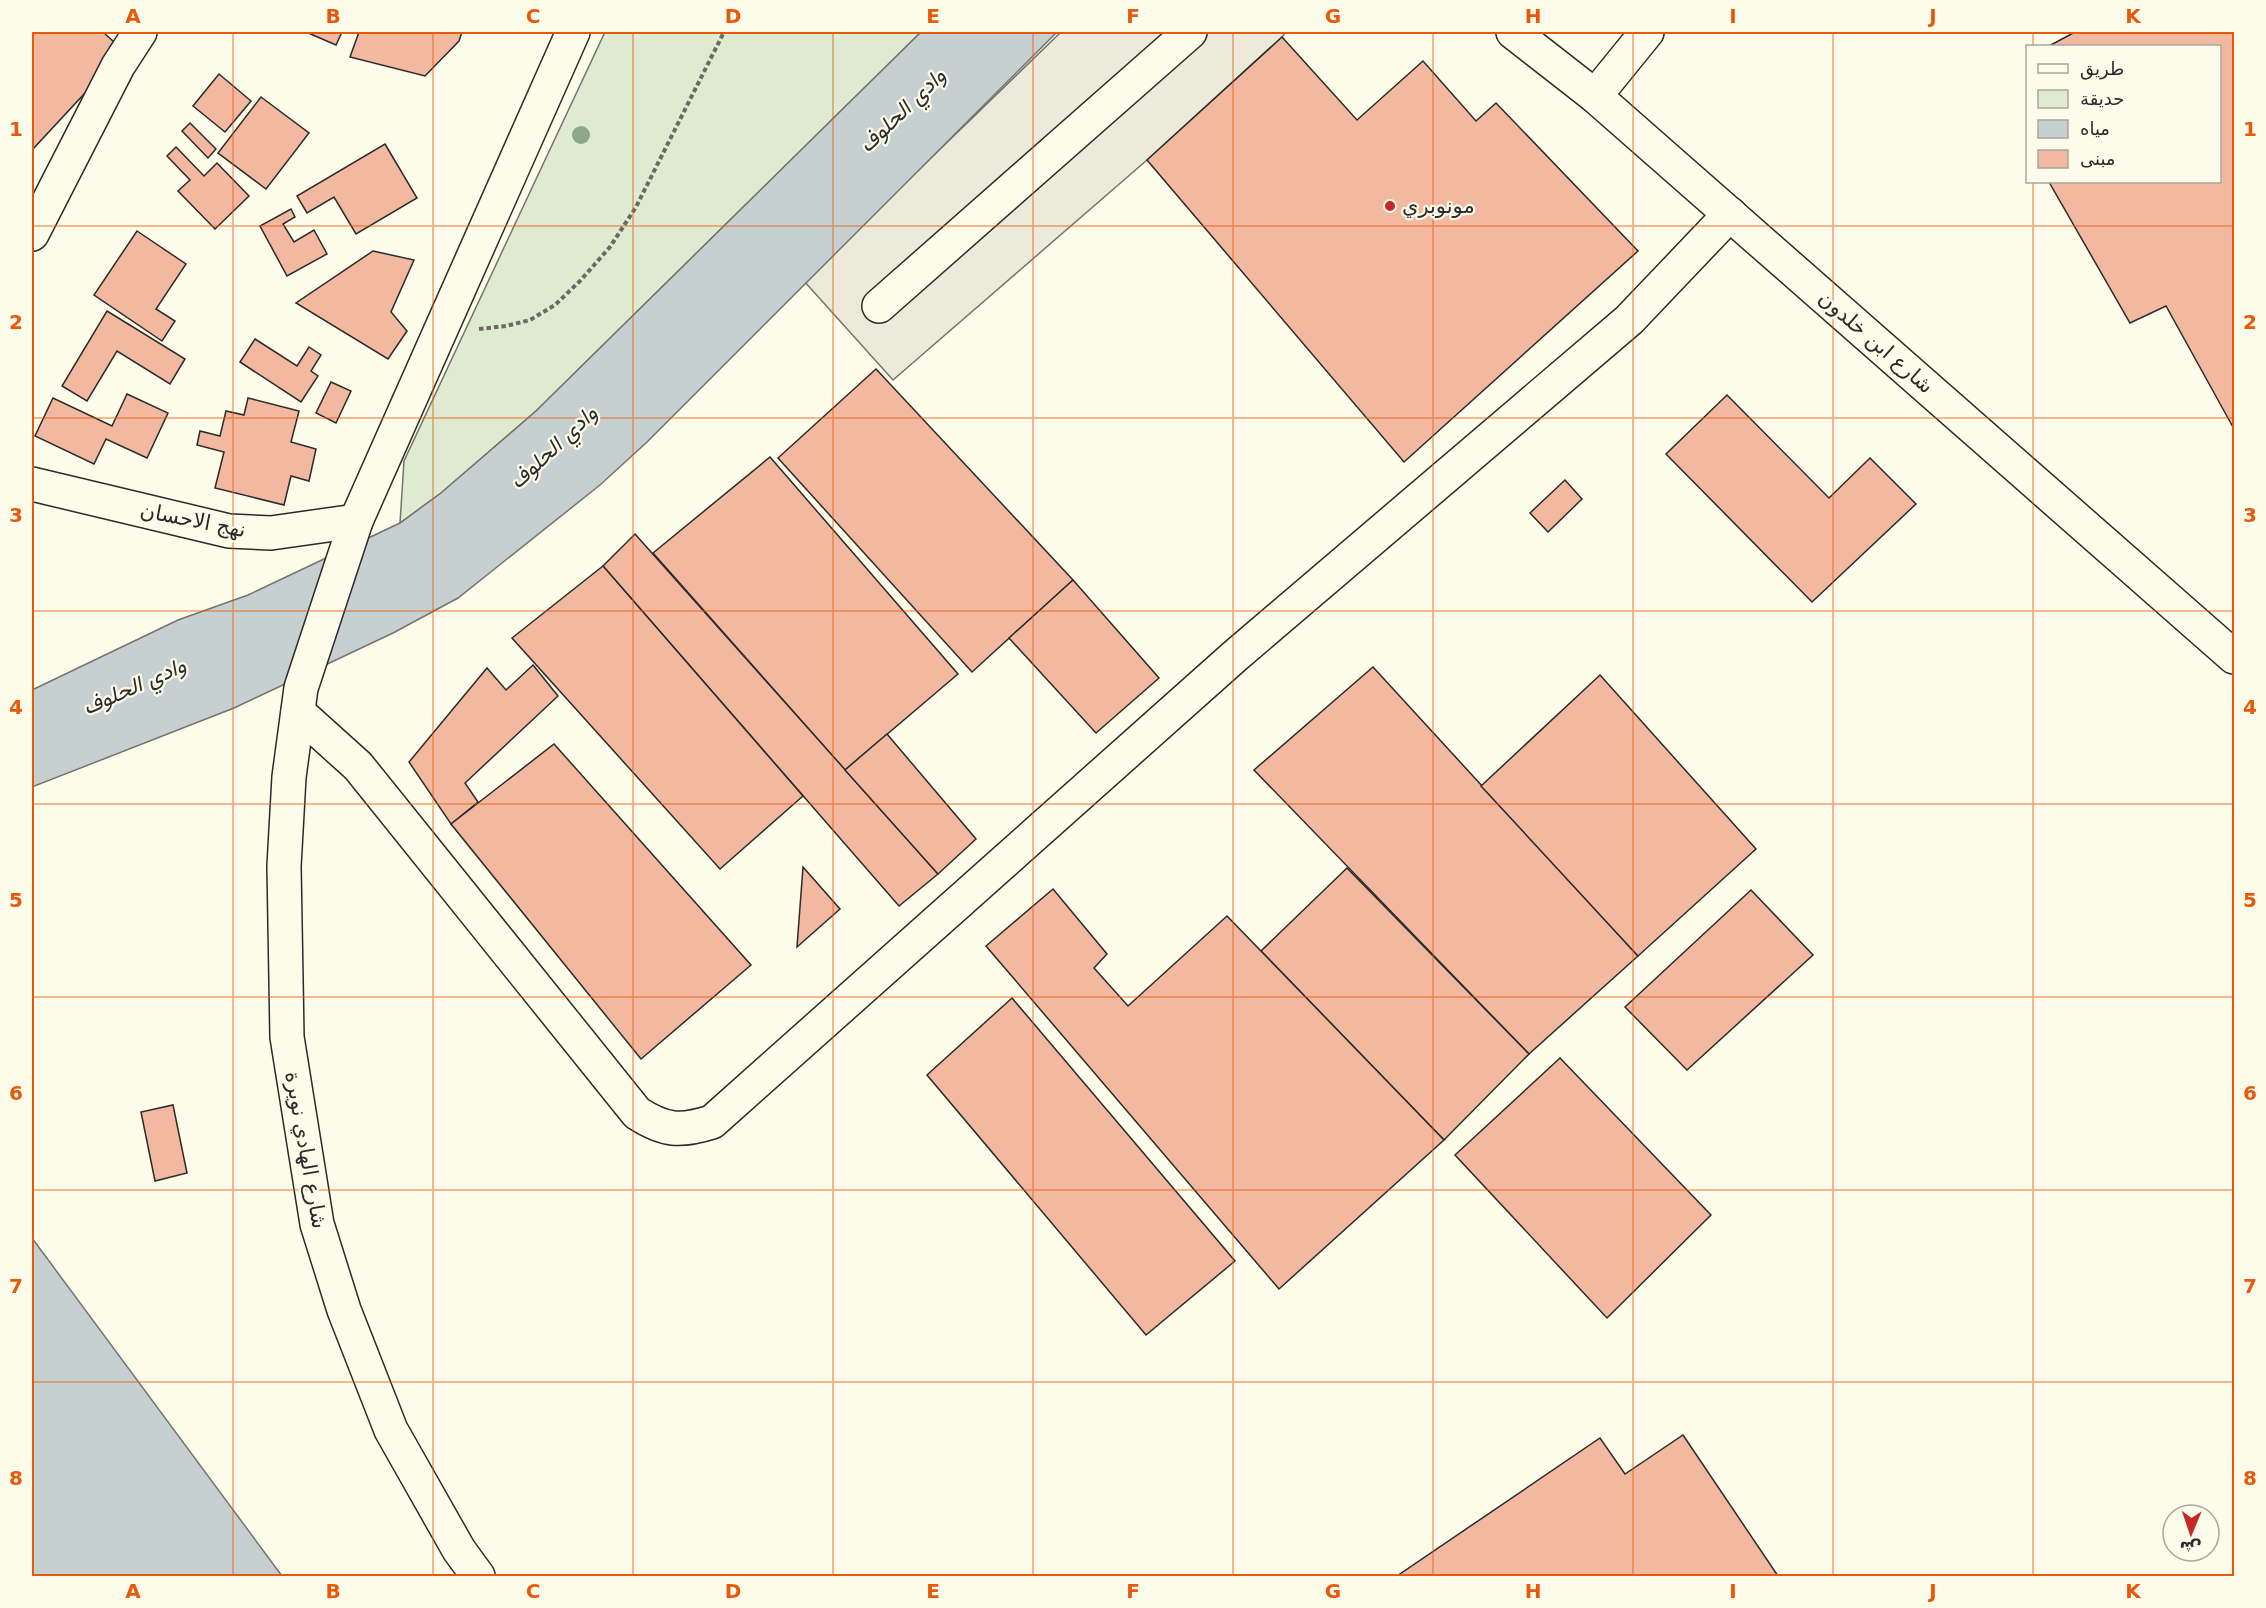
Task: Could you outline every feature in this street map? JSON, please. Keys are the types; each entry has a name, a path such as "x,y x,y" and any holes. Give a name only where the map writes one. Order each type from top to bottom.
{"main road":[{"path":"32,234 118,66 140,32"},
{"name":"شارع الهادي نويرة","path":"478,1576 459,1550 391,1430 344,1310 317,1224 286,1037 284,866 289,777 299,700 353,530 573,32"},
{"path":"879,306 1190,32"},
{"name":"شارع ابن خلدون","path":"1513,32 1595,96 2235,657"},
{"path":"1595,96 1647,32"},
{"path":"299,700 358,766 636,1113 654,1124 672,1130 694,1128 712,1122 1235,656 1629,320 1730,214"},
{"name":"نهج الاحسان","path":"32,484 229,531 271,533 353,530"}],"path":[{"path":"475,329 506,326 530,320 555,304 580,281 610,247 636,207 724,32"}],"green space":[{"path":"605,32 921,32 536,411 441,493 400,523 404,461"}],"shaded area":[{"path":"1061,32 1286,32 1147,160 893,380 804,281"}],"water":[{"name":"وادي الحلوف","path":"921,32 1057,32 647,442 600,485 458,598 393,633 234,708 32,787 32,690 178,620 248,595 400,523 441,493 536,411"},
{"path":"32,1238 282,1576 32,1576"}],"building":[{"path":"32,32 103,32 124,51 32,150"},
{"path":"306,32 342,32 336,45"},
{"path":"359,32 462,32 459,41 425,76 350,57"},
{"path":"2075,32 2234,32 2234,429 2166,306 2130,323 2050,183 2221,183 2221,45 2051,45"},
{"name":"مونوبري","path":"1282,37 1357,120 1423,61 1476,121 1496,103 1638,251 1404,462 1147,160"},
{"path":"219,74 251,101 225,132 193,106"},
{"path":"261,97 309,133 266,189 218,153"},
{"path":"190,123 216,149 208,158 182,131"},
{"path":"385,144 417,198 356,234 334,197 307,213 297,196"},
{"path":"176,147 204,176 217,163 249,196 215,229 178,191 190,180 167,156"},
{"path":"291,209 295,217 283,224 294,242 314,230 327,254 287,276 260,226"},
{"path":"137,231 186,264 156,309 175,321 162,341 94,295"},
{"path":"373,251 414,260 391,312 407,331 388,359 296,303"},
{"path":"107,311 185,359 170,384 117,351 87,401 62,386"},
{"path":"255,339 297,366 309,347 321,355 311,371 318,376 301,402 240,362"},
{"path":"876,369 1073,580 972,672 778,458"},
{"path":"331,382 351,391 336,423 316,413"},
{"path":"127,394 168,413 147,458 106,439 94,464 35,436 53,398 112,426"},
{"path":"1727,395 1829,498 1870,458 1916,504 1812,602 1666,454"},
{"path":"248,398 299,411 291,442 316,449 309,481 291,476 284,505 215,488 224,452 197,445 200,431 220,436 226,411 244,415"},
{"path":"770,457 958,674 845,770 653,553"},
{"path":"1565,480 1582,499 1548,532 1530,513"},
{"path":"635,534 938,874 899,906 603,566"},
{"path":"603,566 803,796 720,869 512,638"},
{"path":"1073,580 1159,678 1096,733 1009,638"},
{"path":"533,665 558,696 465,783 478,802 451,824 409,762 487,668 506,690"},
{"path":"1373,667 1638,956 1529,1054 1254,770"},
{"path":"1600,675 1756,849 1638,956 1481,786"},
{"path":"887,734 976,839 938,874 845,770"},
{"path":"554,744 751,965 641,1059 451,824"},
{"path":"803,867 840,909 797,947"},
{"path":"1347,868 1529,1054 1444,1140 1261,951"},
{"path":"1053,889 1107,954 1094,968 1128,1006 1227,916 1444,1140 1279,1289 986,946"},
{"path":"1751,890 1813,955 1687,1070 1625,1007"},
{"path":"1012,998 1235,1261 1146,1335 927,1075"},
{"path":"1560,1058 1711,1215 1607,1318 1455,1155"},
{"path":"173,1105 187,1173 155,1181 141,1112"},
{"path":"1683,1435 1778,1576 1397,1576 1600,1438 1625,1474"}],"place":[{"name":"مونوبري","path":"1390,206"}]}
